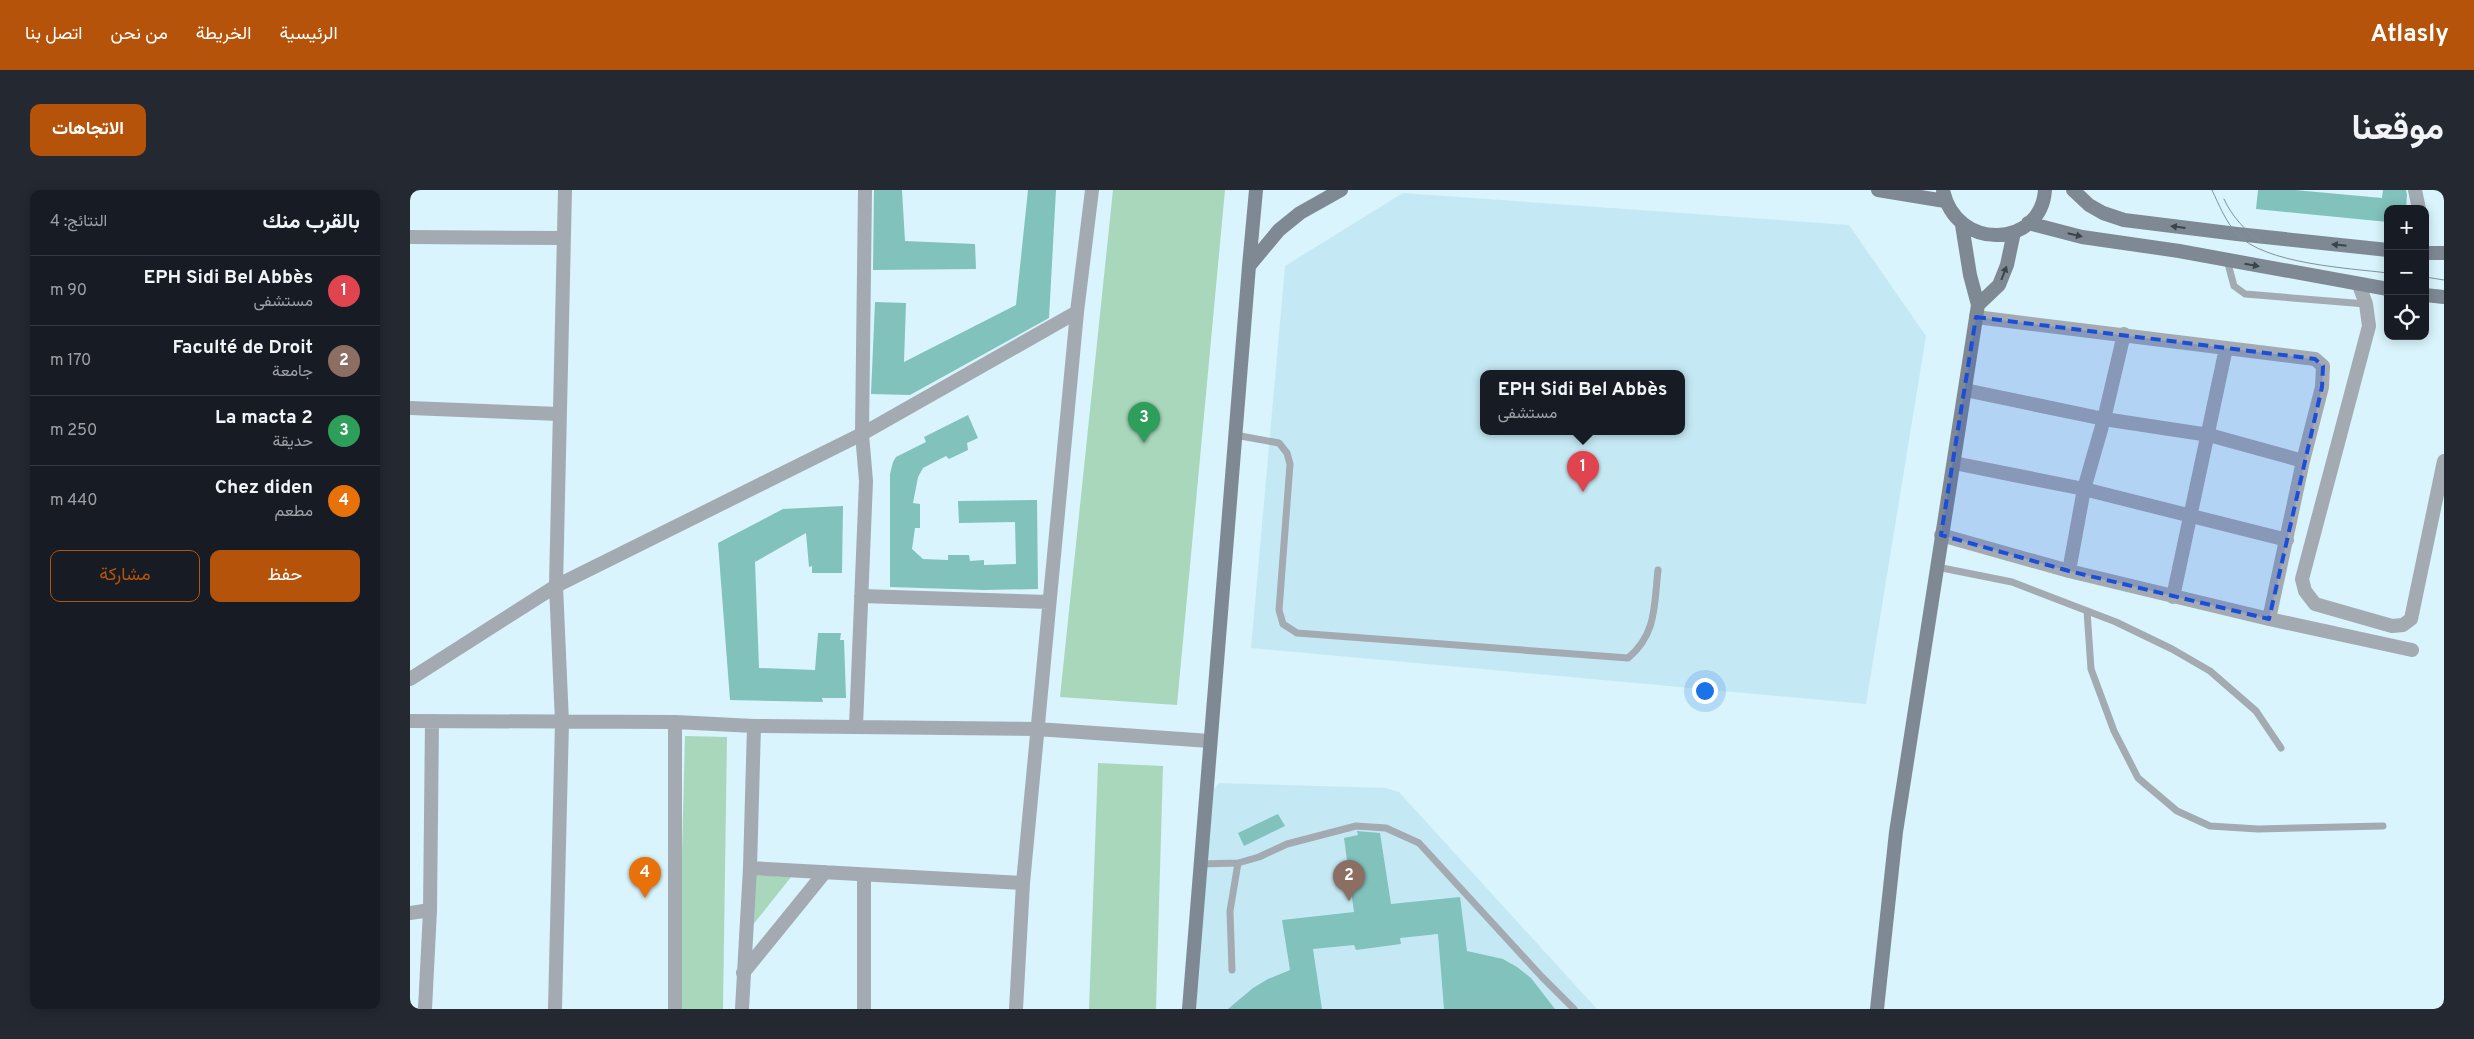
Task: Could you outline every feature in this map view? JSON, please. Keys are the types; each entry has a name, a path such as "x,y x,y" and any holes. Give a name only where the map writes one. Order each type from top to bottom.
{"main road":[{"path":"1189,1009 1256,190"},
{"path":"1249,266 1279,230 1300,213 1341,190"},
{"path":"1878,190 1944,195 1952,214 1962,225 1974,232 1987,235 2014,232 2028,223 2039,210 2046,190"},
{"path":"2073,190 2089,205 2103,214 2124,220 2384,250"},
{"path":"2028,223 2082,237 2227,260 2384,288"},
{"path":"1877,1009 1896,832 1977,311 1962,225"},
{"path":"1977,311 1999,285 2007,265 2014,232"},
{"path":"2429,253 2444,253"},
{"path":"2429,295 2444,297"}],"street":[{"path":"556,1009 562,722 556,586 565,190"},
{"path":"856,726 866,481 862,434 865,190"},
{"path":"1016,1009 1023,883 1077,312 1092,190"},
{"path":"2415,190 2418,205"},
{"path":"410,237 563,238"},
{"path":"2359,285 2366,304 2370,326 2302,579 2305,591 2315,604 2392,626 2403,625 2411,619 2444,461"},
{"path":"1977,311 2124,334 2315,359 2323,366 2322,387 2303,461 2269,619"},
{"path":"410,679 556,586 862,434 1077,312"},
{"path":"2069,571 2084,489 2104,419 2124,334"},
{"path":"2173,597 2226,348"},
{"path":"1965,390 2104,419 2209,435 2303,461"},
{"path":"410,408 560,414"},
{"path":"1954,462 2084,489 2287,540"},
{"path":"1941,534 2069,571 2173,597 2412,650"},
{"path":"861,596 1050,602"},
{"path":"410,721 675,722 754,726 1038,729 1210,741"},
{"path":"425,1009 430,910 432,721"},
{"path":"675,722 675,1009"},
{"path":"742,1009 750,868 754,726"},
{"path":"750,868 1023,883"},
{"path":"743,973 825,872"},
{"path":"864,874 864,1009"},
{"path":"410,914 430,910"}],"lane":[{"path":"2227,260 2234,286 2245,294 2366,304"},
{"path":"1235,435 1279,443 1287,453 1290,464 1278,610 1283,624 1297,633 1628,658 1641,647 1652,624 1658,570"},
{"path":"1936,567 2012,582 2116,622 2210,671 2256,711 2281,748"},
{"path":"2087,611 2091,669 2114,731 2138,778 2177,811 2210,826 2258,829 2383,826"},
{"path":"1200,864 1238,863 1259,857 1287,844 1356,826 1386,828 1419,843 1542,977 1574,1009"},
{"path":"1232,970 1230,911 1238,863"}],"highlighted area":[{"path":"1976,317 2315,359 2323,366 2322,387 2269,619 2069,571 1941,535"}],"shaded area":[{"path":"1403,193 1849,225 1926,336 1866,704 1251,648 1285,266"},
{"path":"1219,783 1386,788 1399,792 1597,1009 1191,1009 1210,793"}],"green space":[{"path":"1113,190 1225,190 1177,705 1060,697"},
{"path":"685,736 727,737 723,1009 678,1009"},
{"path":"1098,763 1163,766 1156,1009 1089,1009"},
{"path":"752,875 791,877 752,926"}],"building":[{"path":"874,190 902,190 905,241 975,244 976,269 873,270"},
{"path":"1028,190 1056,190 1049,318 910,395 871,394 875,302 906,303 904,362 1016,305"},
{"path":"2258,190 2295,190 2382,198 2383,190 2406,190 2407,195 2406,205 2384,205 2384,222 2256,209"},
{"path":"968,415 978,438 967,443 968,450 949,459 946,456 923,468 918,477 913,503 920,504 920,528 915,528 912,549 923,559 948,560 948,555 969,555 970,561 984,560 984,565 1016,564 1015,522 959,523 958,501 1037,500 1038,589 984,590 890,587 890,474 893,462 896,457 926,442 924,437"},
{"path":"843,506 842,573 812,573 812,566 809,567 806,533 755,562 759,668 815,670 818,633 841,633 840,640 844,640 846,698 822,698 823,702 730,700 718,543 783,509"},
{"path":"1278,814 1285,826 1244,846 1238,833"},
{"path":"1357,831 1380,833 1391,904 1460,897 1467,951 1503,959 1517,967 1531,978 1555,1009 1444,1009 1438,934 1400,938 1401,944 1356,950 1354,945 1313,949 1322,1009 1228,1009 1253,988 1268,979 1290,970 1282,920 1354,912 1344,838 1358,835"}],"tram line":[{"path":"2212,190 2229,224 2237,234 2250,244 2267,252 2308,263 2384,273"},
{"path":"2224,199 2240,223 2261,242"},
{"path":"2429,278 2444,280"}],"place":[{"name":"La macta 2","path":"1144,443"},
{"name":"EPH Sidi Bel Abbès","path":"1583,492"},
{"name":"Chez diden","path":"645,898"},
{"name":"Faculté de Droit","path":"1349,901"}]}
